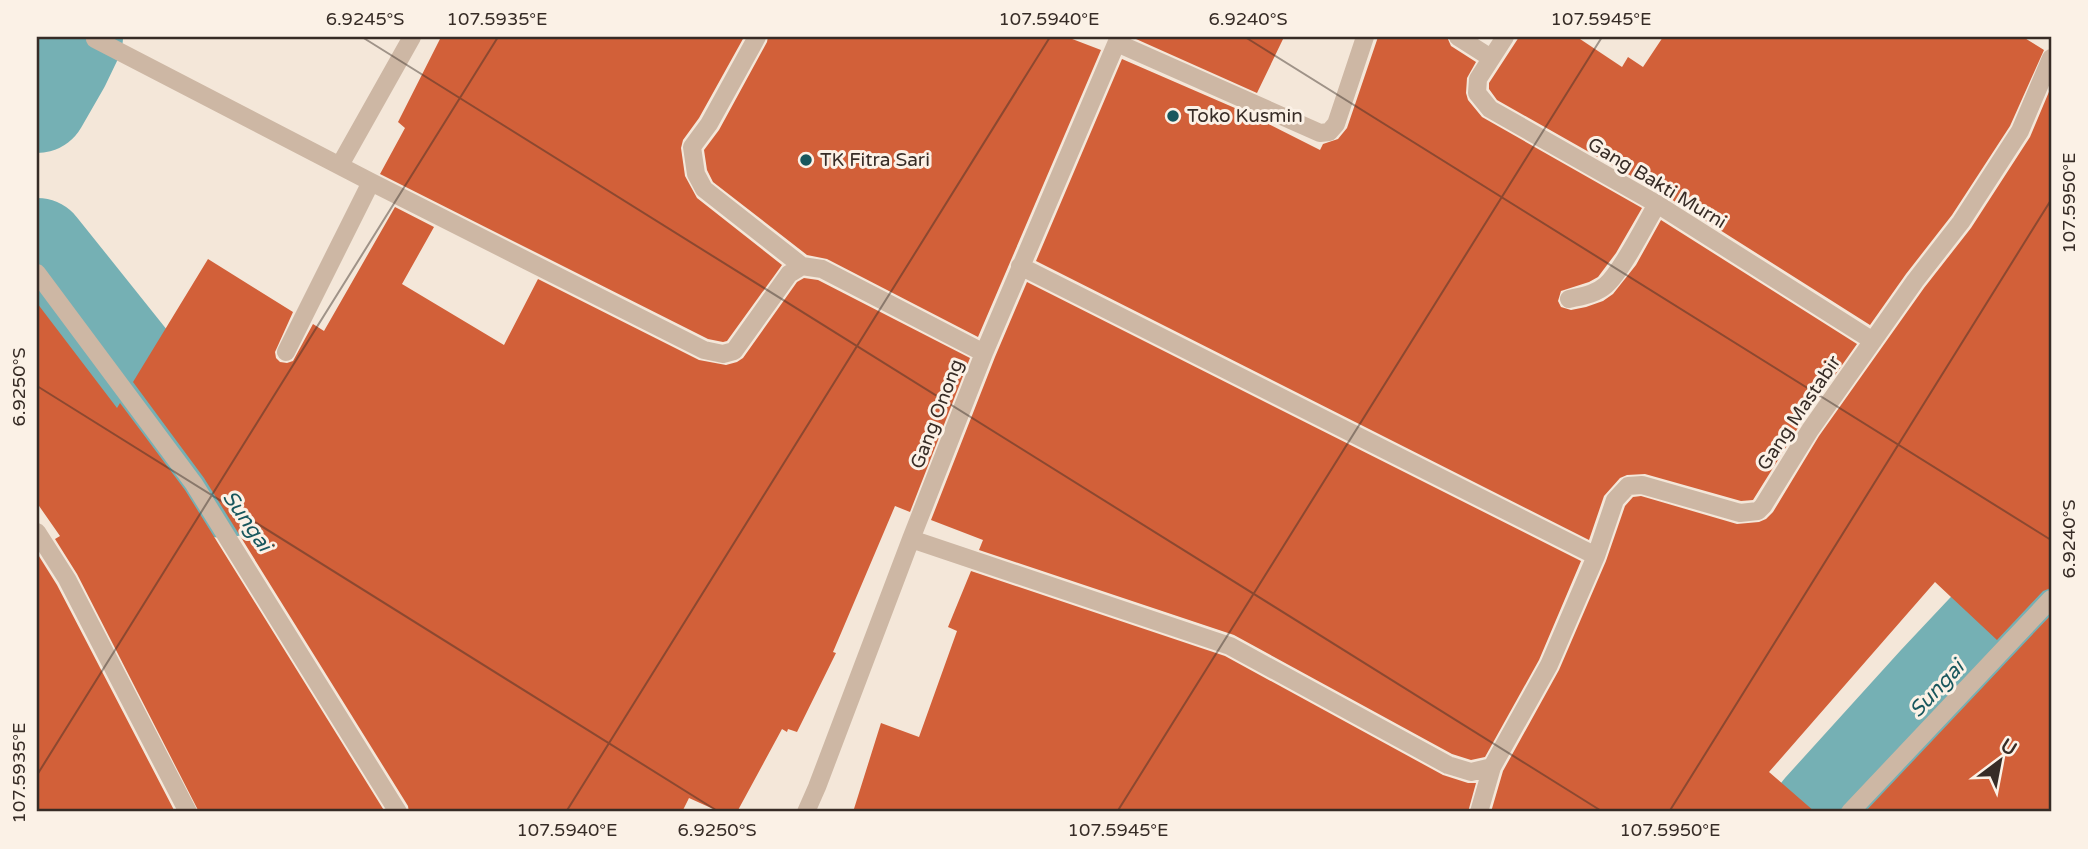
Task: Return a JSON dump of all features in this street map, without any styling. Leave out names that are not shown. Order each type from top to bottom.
[{"type":"street","points":[[340,164],[411,37]]},
{"type":"street","points":[[757,37],[709,124],[692,147],[696,174],[705,189],[802,265],[822,269],[984,353]]},
{"type":"street","points":[[1118,40],[1320,133],[1329,132],[1336,124],[1365,37]]},
{"type":"street","points":[[1458,37],[1492,58]]},
{"type":"street","name":"Gang Bakti Murni","points":[[1505,37],[1478,79],[1477,93],[1490,109],[1657,204],[1873,341]]},
{"type":"street","points":[[95,39],[704,350],[723,354],[734,351],[789,274],[802,265]]},
{"type":"street","name":"Gang Onong","points":[[806,812],[984,353],[1118,40]]},
{"type":"street","name":"Gang Mastabir","points":[[1479,812],[1492,767],[1549,665],[1596,556],[1615,499],[1628,486],[1642,485],[1740,513],[1758,511],[1810,430],[1914,281],[1961,222],[2012,142],[2037,94],[2051,58]]},
{"type":"street","points":[[286,352],[371,182]]},
{"type":"street","points":[[1569,299],[1607,285],[1657,204]]},
{"type":"street","points":[[1020,266],[1596,556]]},
{"type":"street","points":[[37,273],[194,484],[398,812]]},
{"type":"street","points":[[37,532],[67,579],[188,812]]},
{"type":"street","points":[[911,539],[1230,646],[1448,765],[1471,772],[1492,767]]},
{"type":"street","points":[[1850,812],[2051,599]]},
{"type":"building","points":[[441,37],[744,37],[699,118],[683,140],[681,148],[685,176],[697,198],[782,265],[727,341],[708,339],[380,174],[405,128],[398,122]]},
{"type":"building","points":[[768,37],[1067,37],[1101,50],[978,337],[827,259],[807,255],[713,182],[707,170],[704,150],[719,130]]},
{"type":"building","points":[[1284,37],[1257,93],[1136,39]]},
{"type":"building","points":[[1378,37],[1447,37],[1451,46],[1476,62],[1467,78],[1466,93],[1468,100],[1482,117],[1642,208],[1616,253],[1598,277],[1561,291],[1558,301],[1561,307],[1571,310],[1586,307],[1613,294],[1636,265],[1661,220],[1857,344],[1801,423],[1753,500],[1741,501],[1645,474],[1627,475],[1620,478],[1604,496],[1589,540],[1036,261],[1122,59],[1251,115],[1320,150],[1323,144],[1338,139],[1347,128]]},
{"type":"building","points":[[1519,37],[1577,37],[1622,67],[1628,57],[1643,67],[1663,37],[2023,37],[2044,50],[2010,126],[1952,215],[1870,325],[1663,194],[1497,100],[1489,89],[1489,83]]},
{"type":"building","points":[[2051,87],[2051,588],[2043,591],[1997,640],[1935,582],[1769,772],[1815,812],[1491,812],[1503,771],[1559,670],[1606,561],[1625,506],[1633,497],[1641,496],[1737,524],[1766,519],[1773,512],[1819,436],[1924,288],[1971,228],[2030,137]]},
{"type":"building","points":[[395,207],[434,227],[402,284],[504,345],[538,279],[699,360],[726,365],[743,358],[797,282],[804,278],[818,280],[970,358],[910,512],[895,506],[833,652],[836,653],[797,732],[782,729],[737,812],[720,812],[689,798],[682,812],[409,812],[408,806],[204,478],[133,382],[208,259],[293,312],[275,352],[280,362],[293,361],[313,324],[324,331]]},
{"type":"building","points":[[1027,282],[1581,561],[1539,660],[1485,757],[1471,760],[1452,754],[1234,635],[979,550],[983,540],[931,520]]},
{"type":"building","points":[[37,303],[117,408],[120,403],[185,490],[385,812],[199,812],[77,574],[55,539],[60,536],[37,503]]},
{"type":"building","points":[[37,553],[57,585],[175,812],[37,812]]},
{"type":"building","points":[[971,571],[1225,656],[1443,775],[1476,783],[1468,812],[853,812],[881,723],[919,737],[957,631],[948,627]]},
{"type":"building","points":[[2051,615],[2051,812],[1865,812]]},
{"type":"waterway","name":"Sungai","points":[[37,102],[72,37]]},
{"type":"waterway","name":"Sungai","points":[[37,249],[201,454],[224,487]]},
{"type":"waterway","name":"Sungai","points":[[1823,812],[2051,565]]},
{"type":"place","name":"Toko Kusmin","points":[[1173,116]]},
{"type":"place","name":"TK Fitra Sari","points":[[806,160]]}]
